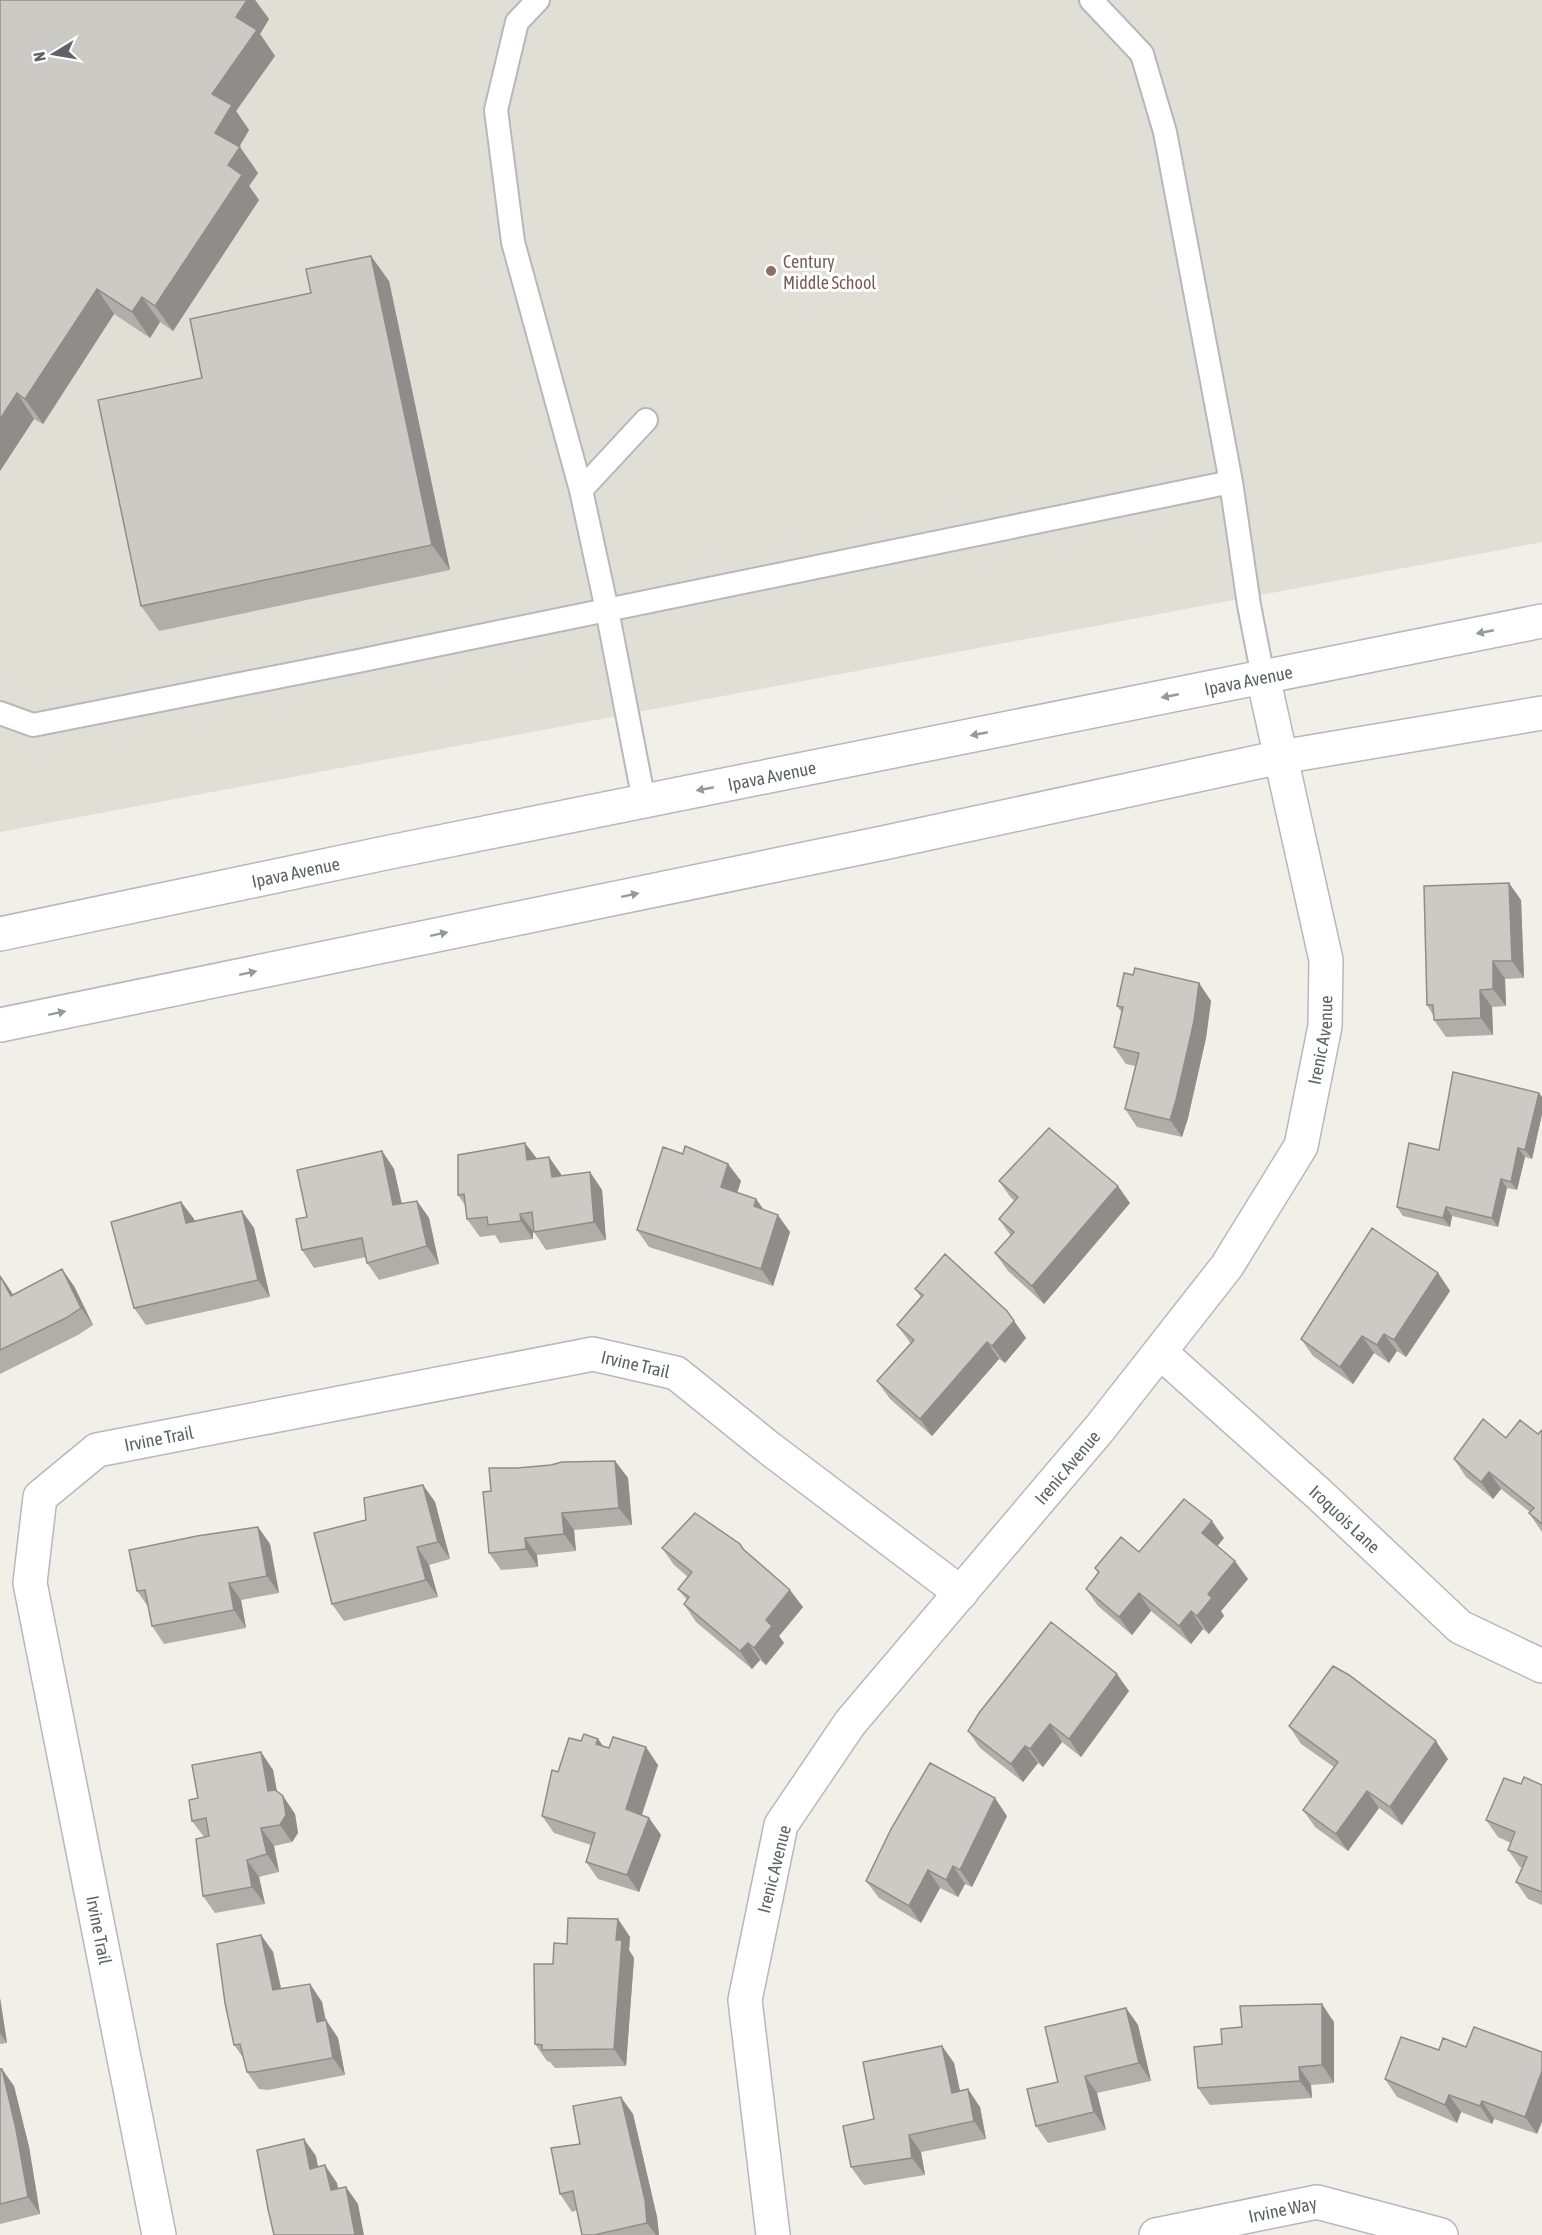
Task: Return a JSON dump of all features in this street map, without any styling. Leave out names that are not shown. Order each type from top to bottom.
[{"type":"street","name":"Ipava Avenue","points":[[0,934],[644,801],[1542,621]]},
{"type":"street","name":"Irenic Avenue","points":[[773,2235],[745,2000],[782,1825],[850,1723],[1100,1428],[1227,1266],[1300,1146],[1325,1026],[1326,960],[1263,677]]},
{"type":"street","points":[[0,1025],[883,843],[1281,757],[1542,713]]},
{"type":"street","name":"Iroquois Lane","points":[[1160,1352],[1320,1495],[1460,1627],[1542,1666]]},
{"type":"street","name":"Irvine Trail","points":[[159,2235],[30,1583],[40,1497],[97,1450],[593,1354],[676,1373],[769,1448],[960,1593]]},
{"type":"street","name":"Irvine Way","points":[[1156,2235],[1317,2202],[1442,2235]]},
{"type":"lane","points":[[538,0],[518,22],[496,110],[513,242],[581,490],[644,801]]},
{"type":"lane","points":[[1091,0],[1142,54],[1165,132],[1231,482],[1249,605],[1263,677]]},
{"type":"lane","points":[[581,490],[646,420]]},
{"type":"lane","points":[[0,713],[33,725],[1231,482]]},
{"type":"shaded area","name":"Century Middle School","points":[[0,0],[1542,0],[1542,542],[0,832]]},
{"type":"building","points":[[0,0],[247,0],[236,17],[257,30],[212,94],[232,105],[215,133],[240,147],[228,165],[242,175],[155,306],[142,297],[132,312],[97,289],[25,399],[17,393],[0,419]]},
{"type":"building","points":[[371,256],[432,545],[141,606],[98,400],[202,378],[190,319],[311,293],[306,269]]},
{"type":"building","points":[[1509,883],[1512,961],[1493,961],[1493,989],[1480,990],[1481,1018],[1434,1020],[1433,1005],[1427,1005],[1424,886]]},
{"type":"building","points":[[1135,968],[1199,983],[1194,1021],[1170,1120],[1125,1109],[1139,1053],[1114,1047],[1123,1007],[1117,1006],[1124,973],[1133,975]]},
{"type":"building","points":[[1453,1072],[1539,1093],[1525,1150],[1518,1148],[1511,1182],[1501,1179],[1492,1218],[1446,1207],[1443,1218],[1397,1207],[1409,1143],[1439,1150]]},
{"type":"building","points":[[1049,1128],[1118,1186],[1032,1286],[995,1253],[1014,1232],[999,1219],[1018,1197],[999,1181]]},
{"type":"building","points":[[525,1143],[527,1160],[549,1157],[552,1177],[590,1172],[594,1222],[534,1232],[532,1212],[520,1214],[521,1221],[488,1225],[487,1217],[467,1219],[464,1194],[458,1195],[458,1155]]},
{"type":"building","points":[[685,1146],[728,1164],[721,1187],[756,1199],[754,1206],[778,1215],[761,1269],[637,1230],[663,1147],[683,1154]]},
{"type":"building","points":[[382,1151],[393,1205],[417,1201],[427,1246],[367,1263],[362,1238],[302,1250],[296,1219],[307,1217],[297,1170]]},
{"type":"building","points":[[181,1202],[186,1223],[242,1211],[258,1280],[134,1308],[111,1222]]},
{"type":"building","points":[[1372,1228],[1438,1273],[1394,1340],[1384,1334],[1377,1345],[1362,1336],[1340,1367],[1301,1339]]},
{"type":"building","points":[[945,1254],[1007,1311],[1014,1321],[992,1346],[987,1342],[920,1419],[877,1381],[914,1340],[897,1325],[923,1295],[915,1289]]},
{"type":"building","points":[[62,1269],[81,1308],[66,1318],[0,1350],[0,1276],[11,1296]]},
{"type":"building","points":[[1483,1419],[1506,1438],[1520,1420],[1538,1434],[1542,1430],[1542,1524],[1529,1513],[1534,1508],[1489,1472],[1481,1482],[1454,1459]]},
{"type":"building","points":[[615,1461],[619,1508],[562,1513],[564,1534],[525,1538],[526,1549],[489,1553],[483,1492],[491,1491],[489,1468],[517,1468],[562,1462]]},
{"type":"building","points":[[423,1485],[438,1542],[417,1547],[426,1580],[332,1604],[314,1533],[366,1520],[364,1498]]},
{"type":"building","points":[[1184,1499],[1212,1521],[1202,1533],[1235,1561],[1208,1594],[1212,1598],[1197,1616],[1191,1611],[1179,1626],[1139,1593],[1119,1617],[1086,1589],[1099,1572],[1095,1568],[1121,1537],[1139,1552]]},
{"type":"building","points":[[695,1513],[740,1544],[790,1590],[766,1620],[772,1626],[754,1648],[748,1643],[740,1651],[684,1604],[689,1597],[678,1589],[692,1572],[662,1548]]},
{"type":"building","points":[[258,1527],[267,1576],[229,1583],[234,1610],[152,1626],[145,1590],[137,1591],[129,1550],[197,1536]]},
{"type":"building","points":[[1051,1622],[1117,1674],[1069,1739],[1050,1724],[1030,1749],[1025,1746],[1011,1764],[968,1731],[979,1713]]},
{"type":"building","points":[[1333,1666],[1349,1675],[1436,1741],[1390,1807],[1367,1791],[1336,1834],[1303,1810],[1338,1762],[1289,1726]]},
{"type":"building","points":[[584,1734],[598,1739],[596,1744],[609,1748],[613,1737],[646,1747],[626,1809],[649,1818],[627,1875],[586,1862],[595,1833],[542,1816],[552,1770],[558,1772],[569,1738],[581,1741]]},
{"type":"building","points":[[261,1752],[268,1791],[275,1790],[283,1796],[286,1815],[280,1825],[261,1828],[267,1854],[247,1860],[252,1887],[203,1896],[196,1839],[209,1836],[206,1818],[192,1821],[189,1800],[198,1798],[192,1765]]},
{"type":"building","points":[[930,1763],[995,1798],[960,1870],[953,1866],[946,1880],[928,1870],[909,1906],[866,1881],[891,1829]]},
{"type":"building","points":[[1524,1777],[1542,1785],[1542,1892],[1516,1882],[1527,1857],[1508,1850],[1515,1832],[1486,1820],[1504,1778],[1521,1784]]},
{"type":"building","points":[[568,1918],[618,1919],[616,1940],[622,1940],[614,2049],[542,2050],[542,2045],[535,2044],[534,1964],[553,1964],[554,1943],[567,1944]]},
{"type":"building","points":[[261,1935],[273,1990],[310,1984],[317,2022],[326,2020],[333,2058],[247,2072],[240,2044],[234,2045],[225,2003],[217,1944]]},
{"type":"building","points":[[1322,2004],[1322,2065],[1299,2067],[1300,2081],[1198,2088],[1194,2047],[1222,2044],[1221,2029],[1242,2027],[1240,2006]]},
{"type":"building","points":[[1126,2008],[1139,2063],[1085,2076],[1094,2112],[1036,2126],[1027,2089],[1058,2082],[1045,2027]]},
{"type":"building","points":[[1474,2027],[1542,2052],[1542,2071],[1525,2117],[1482,2101],[1480,2106],[1449,2095],[1445,2105],[1385,2079],[1401,2037],[1439,2050],[1443,2038],[1466,2047]]},
{"type":"building","points":[[942,2046],[952,2093],[968,2089],[974,2121],[909,2135],[912,2158],[851,2167],[843,2126],[874,2119],[863,2062]]},
{"type":"building","points":[[0,2069],[2,2069],[16,2129],[28,2197],[0,2204]]},
{"type":"building","points":[[621,2097],[645,2200],[647,2223],[594,2235],[582,2235],[573,2191],[560,2194],[551,2148],[580,2144],[573,2106]]},
{"type":"building","points":[[304,2139],[310,2169],[325,2165],[331,2190],[346,2187],[355,2235],[274,2235],[257,2150]]},
{"type":"place","name":"Century Middle School","points":[[771,271]]}]
